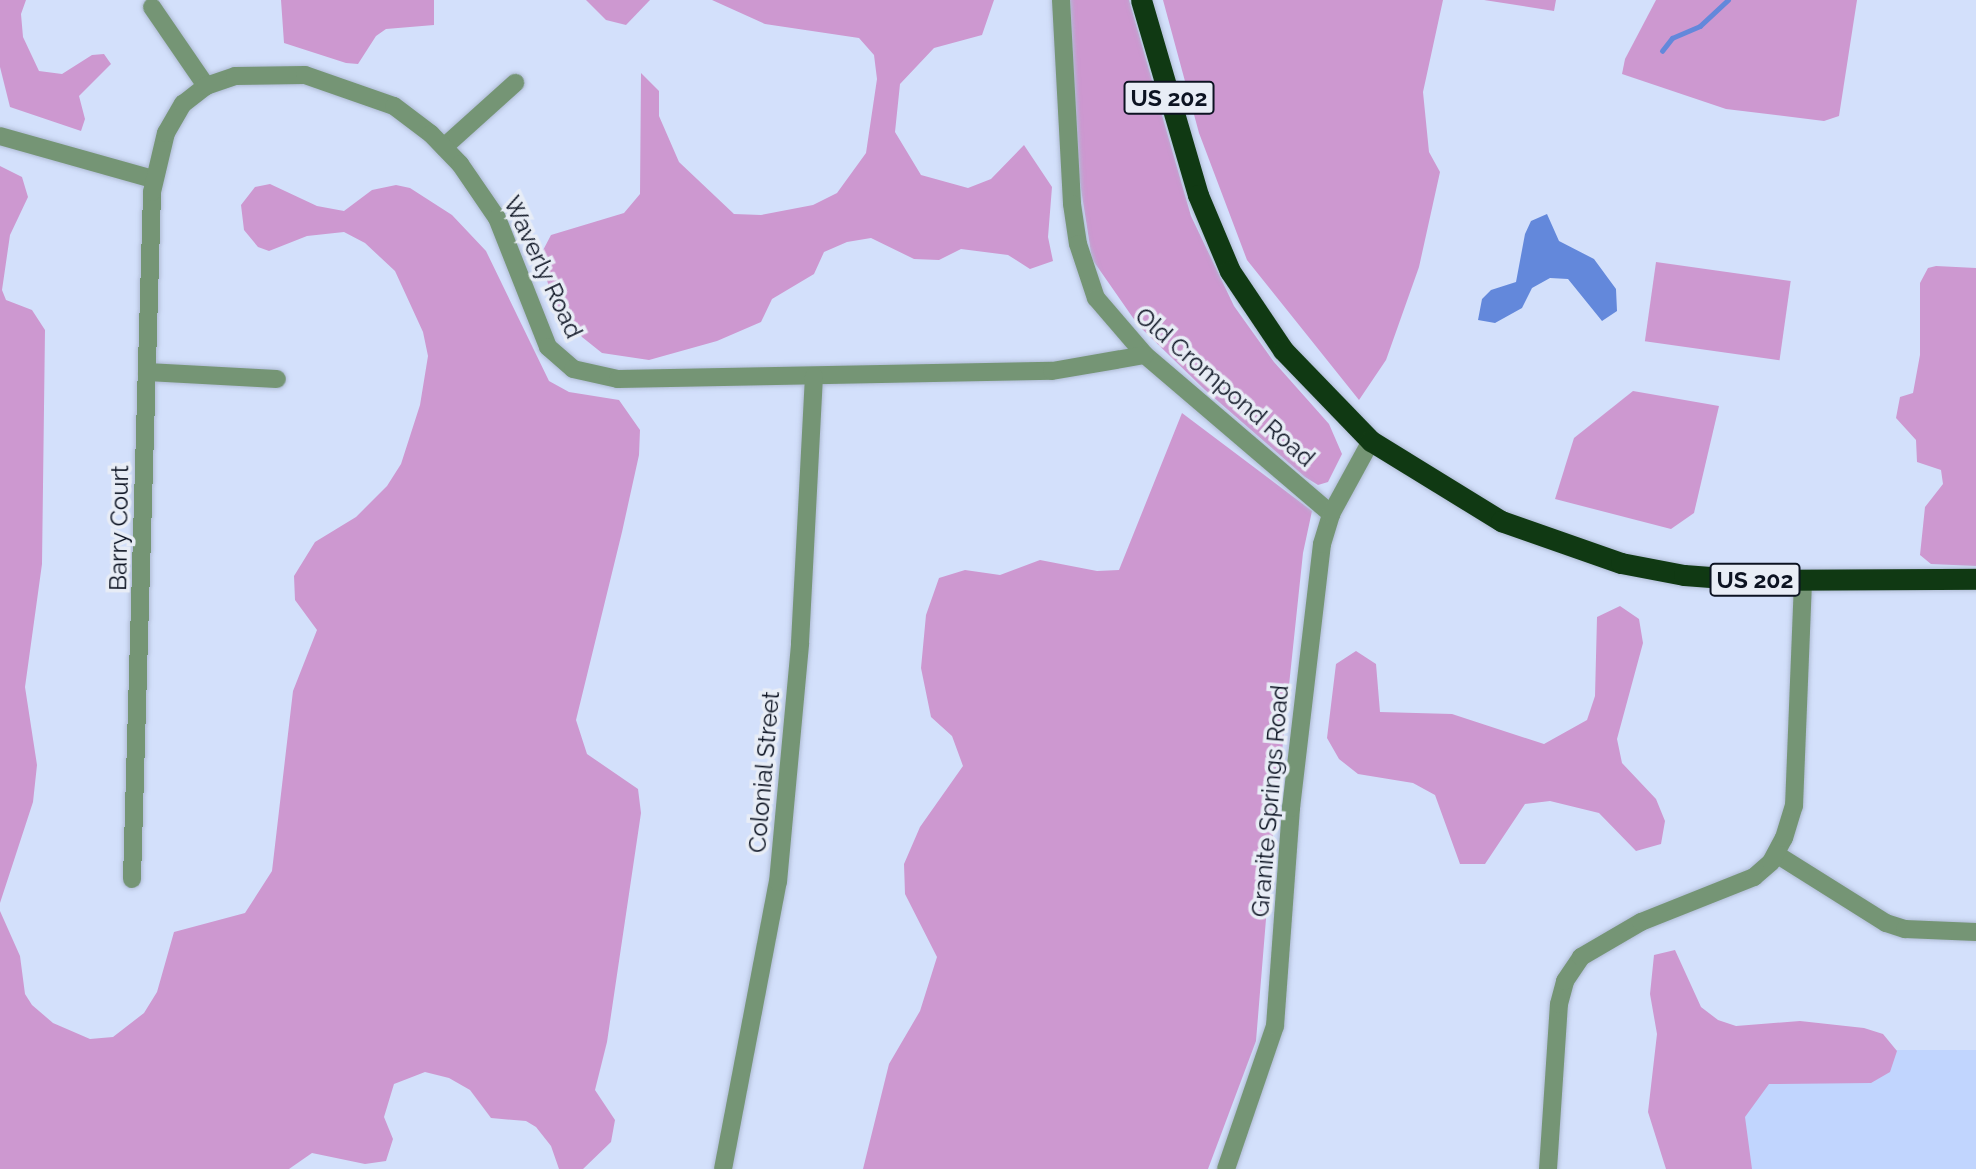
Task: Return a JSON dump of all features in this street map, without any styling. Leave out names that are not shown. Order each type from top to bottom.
[{"type":"highway","name":"US 202","points":[[1141,0],[1198,195],[1230,271],[1283,350],[1371,441],[1462,501],[1584,553],[1684,575],[1803,580],[1976,579]]},
{"type":"street","name":"Old Crompond Road","points":[[1061,0],[1067,141],[1078,244],[1096,298],[1145,355],[1331,514]]},
{"type":"street","points":[[152,7],[206,86]]},
{"type":"street","name":"Waverly Road","points":[[153,179],[166,133],[183,104],[206,86],[235,76],[305,75],[394,106],[444,147],[497,218],[548,347],[573,369],[618,379],[1052,371],[1145,355]]},
{"type":"street","points":[[444,147],[515,83]]},
{"type":"street","points":[[0,136],[153,179]]},
{"type":"street","name":"Barry Court","points":[[132,879],[153,179]]},
{"type":"street","points":[[147,372],[277,379]]},
{"type":"street","name":"Colonial Street","points":[[723,1169],[779,868],[800,643],[814,376]]},
{"type":"street","name":"Granite Springs Road","points":[[1226,1169],[1275,1026],[1314,582],[1331,514],[1371,441]]},
{"type":"street","points":[[1549,1169],[1559,1004],[1564,981],[1581,957],[1641,922],[1754,877],[1776,854],[1794,806],[1803,580]]},
{"type":"street","points":[[1776,854],[1886,923],[1905,929],[1976,932]]},
{"type":"shaded area","points":[[0,0],[26,0],[21,14],[23,37],[39,71],[62,74],[92,55],[104,54],[111,64],[79,96],[85,119],[81,131],[10,107],[0,67]]},
{"type":"shaded area","points":[[281,0],[434,0],[434,25],[386,29],[376,36],[358,64],[346,63],[284,43]]},
{"type":"shaded area","points":[[586,0],[650,0],[626,25],[606,20]]},
{"type":"shaded area","points":[[712,0],[994,0],[982,35],[934,48],[900,84],[895,132],[921,175],[968,188],[991,179],[1024,145],[1052,187],[1048,237],[1053,261],[1030,269],[1008,255],[961,249],[939,260],[914,259],[871,238],[847,242],[824,252],[814,274],[772,299],[761,322],[717,341],[649,360],[602,353],[582,337],[553,301],[540,256],[551,235],[624,213],[640,194],[641,73],[659,91],[659,116],[679,162],[734,214],[761,215],[813,205],[837,193],[866,153],[877,79],[874,55],[859,38],[765,24]]},
{"type":"shaded area","points":[[1070,0],[1129,0],[1191,216],[1234,306],[1274,362],[1329,424],[1342,454],[1328,482],[1318,485],[1305,477],[1204,389],[1138,325],[1092,259],[1079,176]]},
{"type":"shaded area","points":[[1163,0],[1443,0],[1423,92],[1429,152],[1440,172],[1419,267],[1386,360],[1359,400],[1247,260],[1199,133]]},
{"type":"shaded area","points":[[1484,0],[1556,0],[1554,11]]},
{"type":"shaded area","points":[[1656,0],[1857,0],[1839,116],[1824,121],[1726,109],[1622,74],[1625,59]]},
{"type":"shaded area","points":[[0,166],[22,177],[28,197],[10,235],[2,290],[6,300],[32,310],[45,330],[42,564],[25,687],[37,765],[33,802],[0,903]]},
{"type":"shaded area","points":[[270,184],[317,206],[344,211],[372,190],[396,185],[410,188],[452,215],[486,251],[549,381],[569,392],[619,400],[640,430],[639,455],[576,720],[587,754],[638,789],[641,813],[607,1042],[595,1090],[615,1120],[611,1142],[583,1169],[559,1169],[551,1146],[536,1127],[526,1121],[491,1118],[470,1090],[449,1078],[425,1072],[394,1084],[384,1117],[393,1139],[386,1161],[365,1164],[312,1153],[289,1169],[0,1169],[0,911],[20,956],[25,994],[32,1005],[53,1023],[90,1039],[113,1037],[144,1013],[157,992],[174,932],[245,913],[272,871],[293,691],[317,630],[295,600],[294,576],[315,542],[356,517],[387,486],[401,464],[420,405],[428,356],[423,332],[395,271],[365,243],[344,232],[307,236],[269,251],[258,247],[244,230],[241,205],[255,187]]},
{"type":"shaded area","points":[[1656,262],[1791,281],[1780,360],[1645,341]]},
{"type":"shaded area","points":[[1928,268],[1976,268],[1976,566],[1931,564],[1920,555],[1925,507],[1943,484],[1941,470],[1917,462],[1916,440],[1896,418],[1900,397],[1913,393],[1920,355],[1920,283]]},
{"type":"shaded area","points":[[1633,391],[1719,406],[1694,513],[1671,529],[1555,499],[1574,438]]},
{"type":"shaded area","points":[[1182,413],[1312,511],[1303,553],[1272,846],[1256,1041],[1208,1169],[863,1169],[889,1064],[920,1011],[937,957],[905,894],[904,864],[920,827],[963,766],[952,736],[931,717],[921,668],[926,615],[939,578],[965,570],[1000,575],[1040,560],[1097,571],[1119,570]]},
{"type":"shaded area","points":[[1620,606],[1639,619],[1643,643],[1617,739],[1622,763],[1656,799],[1665,821],[1661,844],[1636,851],[1599,813],[1550,801],[1525,804],[1485,864],[1460,864],[1435,795],[1413,783],[1358,774],[1339,759],[1327,738],[1336,664],[1356,651],[1376,664],[1380,712],[1452,714],[1544,744],[1587,720],[1595,696],[1597,617]]},
{"type":"shaded area","points":[[1675,950],[1701,1007],[1718,1020],[1736,1026],[1800,1021],[1864,1028],[1883,1034],[1897,1051],[1890,1072],[1871,1083],[1769,1084],[1745,1117],[1752,1169],[1666,1169],[1648,1112],[1657,1034],[1650,994],[1654,955]]},
{"type":"shaded area","points":[[1699,1050],[1976,1050],[1976,1169],[1699,1169]]},
{"type":"water","points":[[1547,214],[1559,241],[1594,259],[1616,289],[1617,311],[1602,321],[1568,279],[1550,278],[1532,288],[1522,308],[1495,323],[1478,320],[1482,299],[1491,290],[1516,282],[1525,234],[1531,221]]},
{"type":"waterway","points":[[1662,51],[1672,38],[1700,26],[1728,0]]}]
